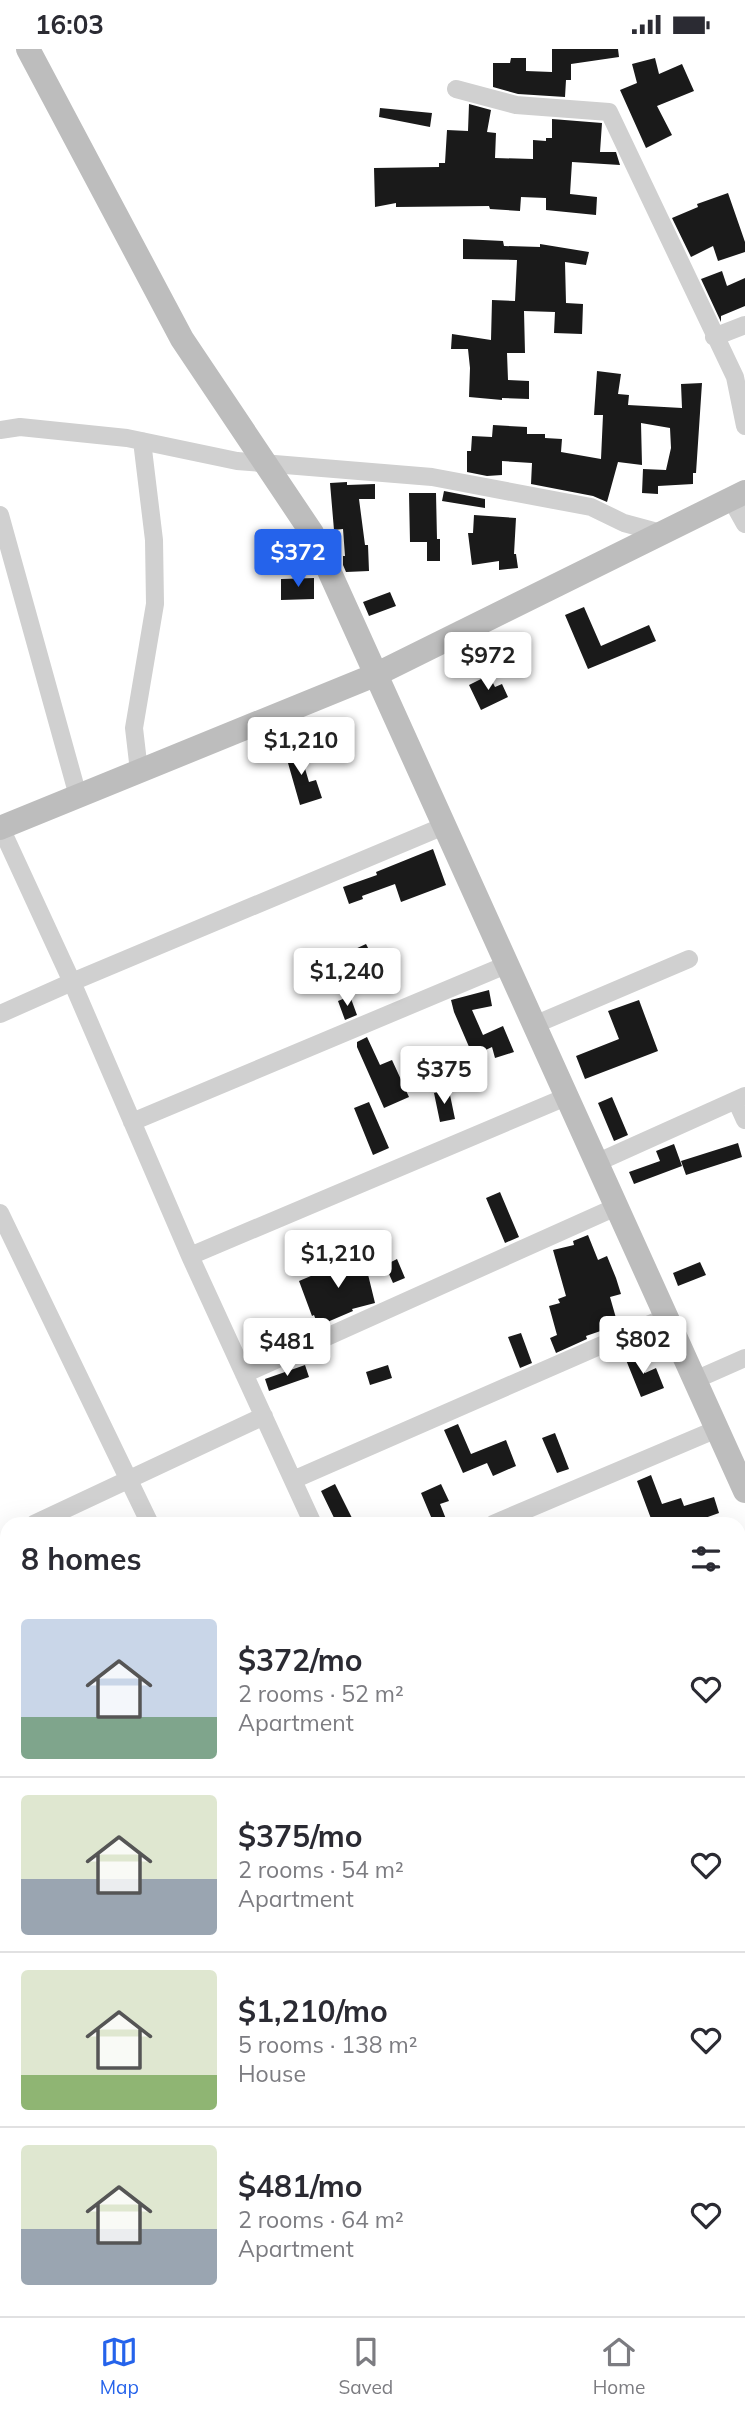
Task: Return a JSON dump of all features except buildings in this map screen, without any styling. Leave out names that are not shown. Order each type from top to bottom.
[{"type":"street","points":[[28,49],[182,339],[312,533],[745,1491]]},
{"type":"street","points":[[456,89],[516,105],[609,112],[735,377],[745,426]]},
{"type":"street","points":[[714,337],[745,324]]},
{"type":"street","points":[[0,430],[20,427],[142,441],[264,464],[432,477],[591,507],[624,523],[661,533]]},
{"type":"street","points":[[139,771],[134,729],[155,604],[154,540],[142,441]]},
{"type":"street","points":[[310,1517],[190,1256],[72,982],[0,828],[375,675],[738,496],[745,524]]},
{"type":"street","points":[[0,515],[78,796]]},
{"type":"street","points":[[0,1014],[444,826]]},
{"type":"street","points":[[534,1025],[689,959]]},
{"type":"street","points":[[132,1122],[506,965]]},
{"type":"street","points":[[190,1256],[566,1097]]},
{"type":"street","points":[[596,1163],[741,1098],[745,1120]]},
{"type":"street","points":[[244,1374],[616,1207]]},
{"type":"street","points":[[0,1213],[146,1517]]},
{"type":"street","points":[[293,1480],[666,1317]]},
{"type":"street","points":[[695,1380],[745,1358]]},
{"type":"street","points":[[49,1517],[264,1416]]},
{"type":"street","points":[[510,1517],[717,1429]]}]
